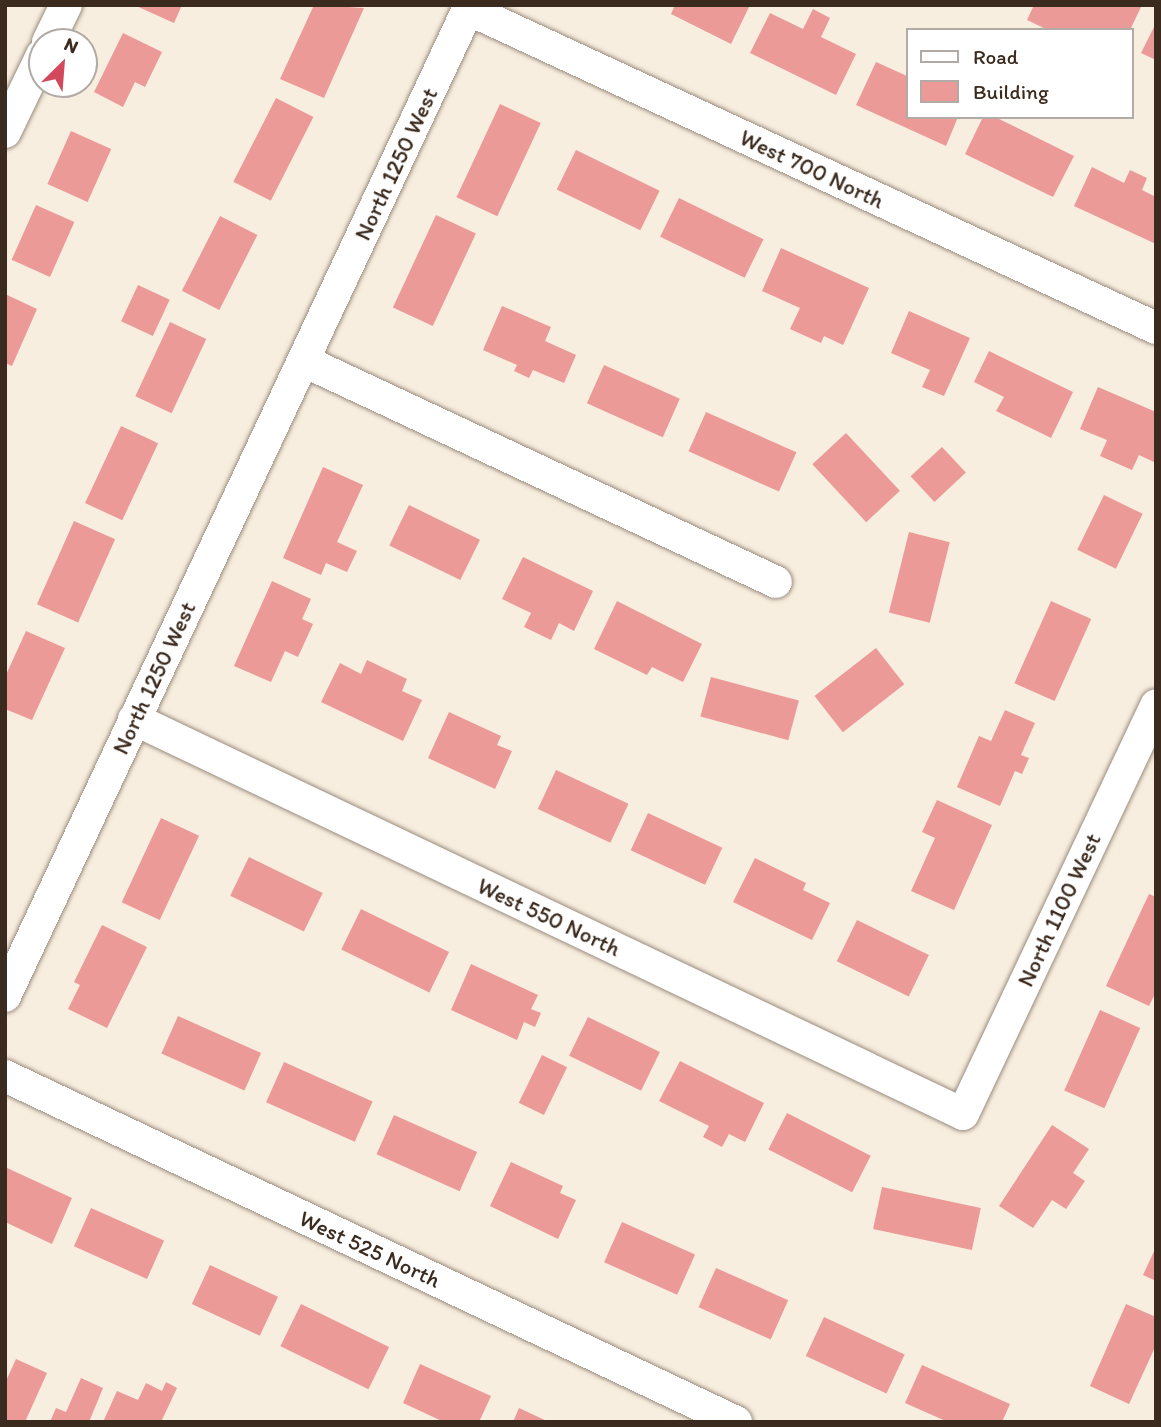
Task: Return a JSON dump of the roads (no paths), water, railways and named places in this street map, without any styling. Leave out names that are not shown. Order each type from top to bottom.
[{"type":"street","points":[[55,28],[66,5]]},
{"type":"street","name":"West 700 North","points":[[469,7],[1156,328]]},
{"type":"street","name":"North 1250 West","points":[[5,996],[469,7]]},
{"type":"street","points":[[5,132],[28,84]]},
{"type":"street","points":[[304,361],[776,582]]},
{"type":"street","name":"North 1100 West","points":[[963,1115],[1156,705]]},
{"type":"street","name":"West 550 North","points":[[134,719],[963,1115]]},
{"type":"street","name":"West 525 North","points":[[5,1076],[736,1422]]}]
